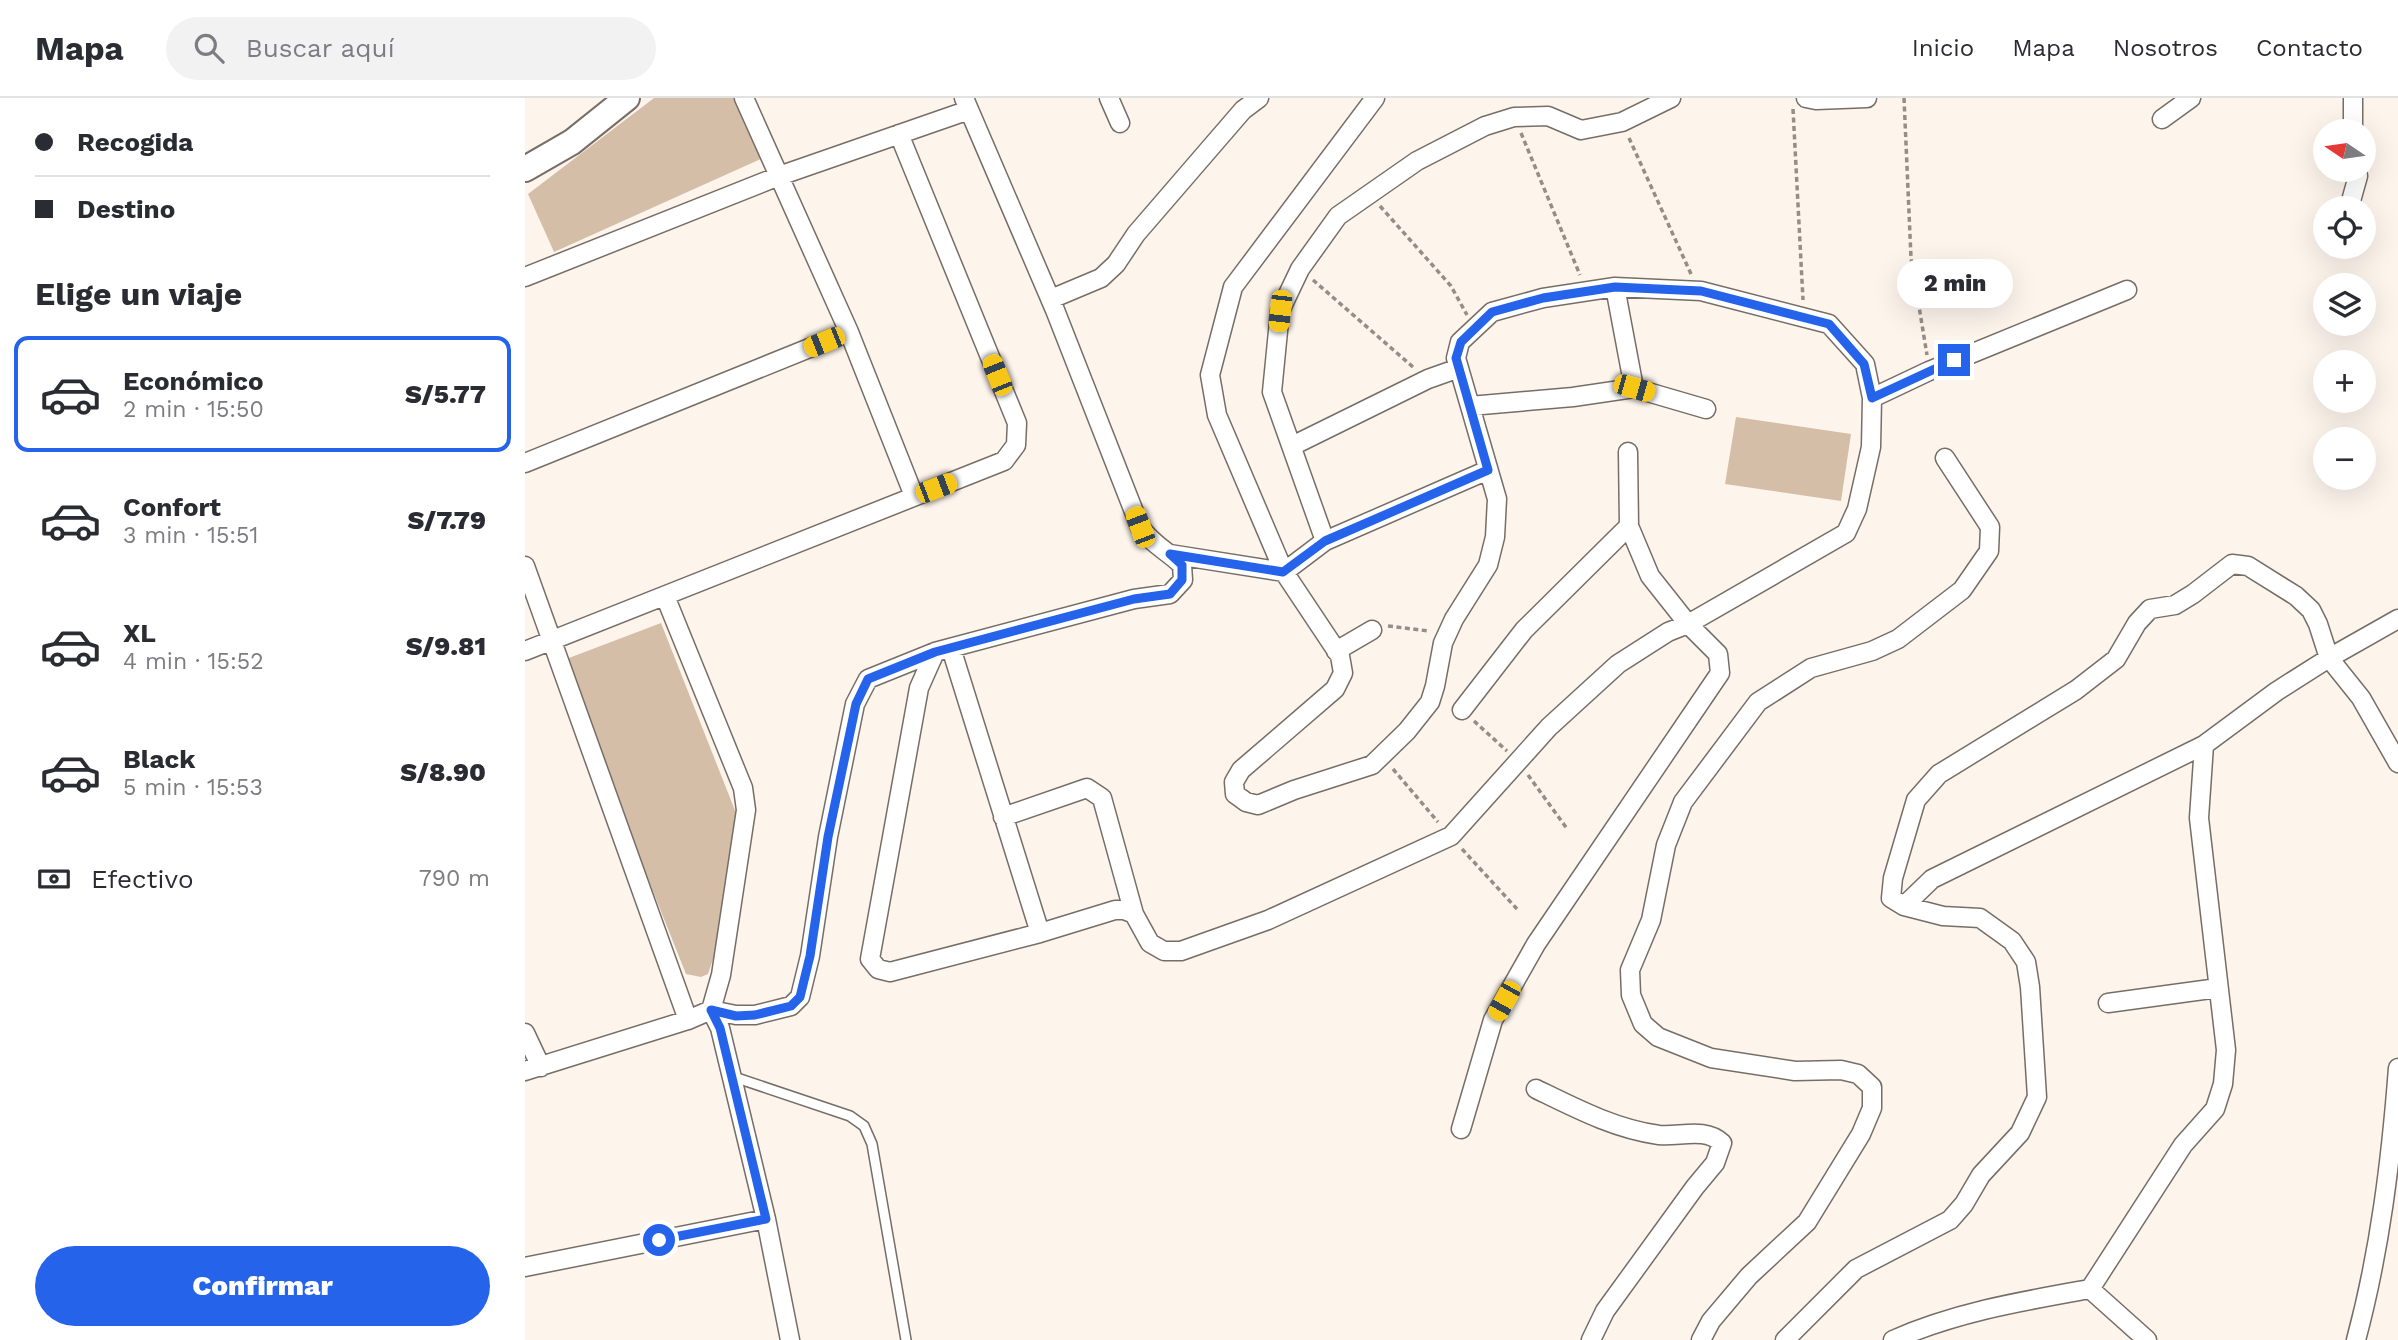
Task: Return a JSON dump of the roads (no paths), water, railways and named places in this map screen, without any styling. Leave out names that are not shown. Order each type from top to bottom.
[{"type":"street","points":[[525,169],[572,142],[627,98]]},
{"type":"street","points":[[744,98],[849,332],[914,496]]},
{"type":"street","points":[[1051,299],[1101,278],[1116,264],[1136,234],[1243,110],[1259,98]]},
{"type":"street","points":[[1003,817],[1087,788],[1096,792],[1102,798],[1134,914],[1150,943],[1164,951],[1181,951],[1268,920],[1451,836],[1549,727],[1618,664],[1668,632],[1688,624],[1846,533],[1857,509],[1871,447],[1872,398],[1864,364],[1829,324],[1701,291],[1615,287],[1543,298],[1492,312],[1461,342],[1456,358],[1497,499],[1495,537],[1488,565],[1443,643],[1436,686],[1430,702],[1407,731],[1372,765],[1294,790],[1258,805],[1246,802],[1235,794],[1234,782],[1241,769],[1335,689],[1343,673],[1340,656],[1283,572],[1216,415],[1210,375],[1233,287],[1375,98]]},
{"type":"street","points":[[1325,541],[1272,392],[1280,311],[1300,269],[1338,216],[1417,161],[1485,126],[1514,117],[1548,116],[1581,130],[1622,122],[1671,98]]},
{"type":"street","points":[[1806,98],[1867,98]]},
{"type":"street","points":[[2162,119],[2191,98]]},
{"type":"street","points":[[2353,98],[2353,119]]},
{"type":"street","points":[[525,276],[779,176],[899,134],[967,104],[1051,299],[1140,527],[1150,541],[1182,565],[1182,580],[1170,594],[1134,599],[943,650],[868,679],[856,704],[828,837],[810,956],[800,997],[791,1006],[755,1015],[736,1016],[711,1010],[688,1020],[533,1069],[525,1033]]},
{"type":"street","points":[[525,651],[1004,461],[1016,445],[1017,424],[899,134]]},
{"type":"street","points":[[1615,287],[1634,388]]},
{"type":"street","points":[[1872,398],[1929,371],[2127,290]]},
{"type":"street","points":[[525,463],[849,332]]},
{"type":"street","points":[[1292,446],[1428,379],[1459,368]]},
{"type":"street","points":[[1470,406],[1573,397],[1634,388],[1706,409]]},
{"type":"street","points":[[1461,1129],[1493,1020],[1535,944],[1720,673],[1718,654],[1688,624],[1650,576],[1629,526],[1628,452]]},
{"type":"street","points":[[1700,1340],[1711,1321],[1749,1276],[1807,1222],[1861,1134],[1872,1108],[1872,1087],[1858,1074],[1841,1070],[1795,1071],[1711,1058],[1658,1037],[1643,1024],[1631,995],[1630,970],[1651,920],[1666,845],[1683,802],[1758,702],[1811,668],[1872,651],[1898,639],[1962,590],[1989,551],[1990,527],[1945,458]]},
{"type":"street","points":[[1170,554],[1283,572],[1325,541],[1488,470]]},
{"type":"street","points":[[1462,710],[1524,630],[1629,526]]},
{"type":"street","points":[[1785,1340],[1856,1269],[1949,1220],[1964,1204],[1980,1175],[2020,1133],[2037,1097],[2026,962],[2012,941],[1980,918],[1943,916],[1903,906],[1891,898],[1893,878],[1916,800],[1939,774],[2076,690],[2116,659],[2137,622],[2150,609],[2175,604],[2193,594],[2232,564],[2248,566],[2296,596],[2311,610],[2329,658],[2361,698],[2398,763]]},
{"type":"street","points":[[525,566],[688,1020]]},
{"type":"street","points":[[664,596],[743,788],[746,810],[721,975],[711,1010],[720,1028],[766,1219],[790,1340]]},
{"type":"street","points":[[1903,906],[1932,879],[2203,745],[2277,691],[2398,619]]},
{"type":"street","points":[[1336,651],[1372,630]]},
{"type":"street","points":[[943,650],[1003,817],[1040,933]]},
{"type":"street","points":[[943,650],[919,688],[870,959],[878,969],[890,972],[1040,933],[1115,910],[1124,909],[1134,914]]},
{"type":"street","points":[[1893,1340],[1988,1307],[2090,1289],[2183,1145],[2215,1109],[2223,1084],[2226,1050],[2199,818],[2203,745]]},
{"type":"street","points":[[2108,1003],[2218,988]]},
{"type":"street","points":[[2356,1340],[2369,1292],[2383,1217],[2398,1068]]},
{"type":"street","points":[[1536,1089],[1584,1112],[1634,1131],[1662,1135],[1708,1134],[1722,1143],[1715,1163],[1605,1311],[1591,1340]]},
{"type":"street","points":[[525,1267],[766,1219]]},
{"type":"street","points":[[2090,1289],[2147,1340]]},
{"type":"lane","points":[[731,1076],[851,1116],[864,1126],[872,1144],[906,1340]]}]
